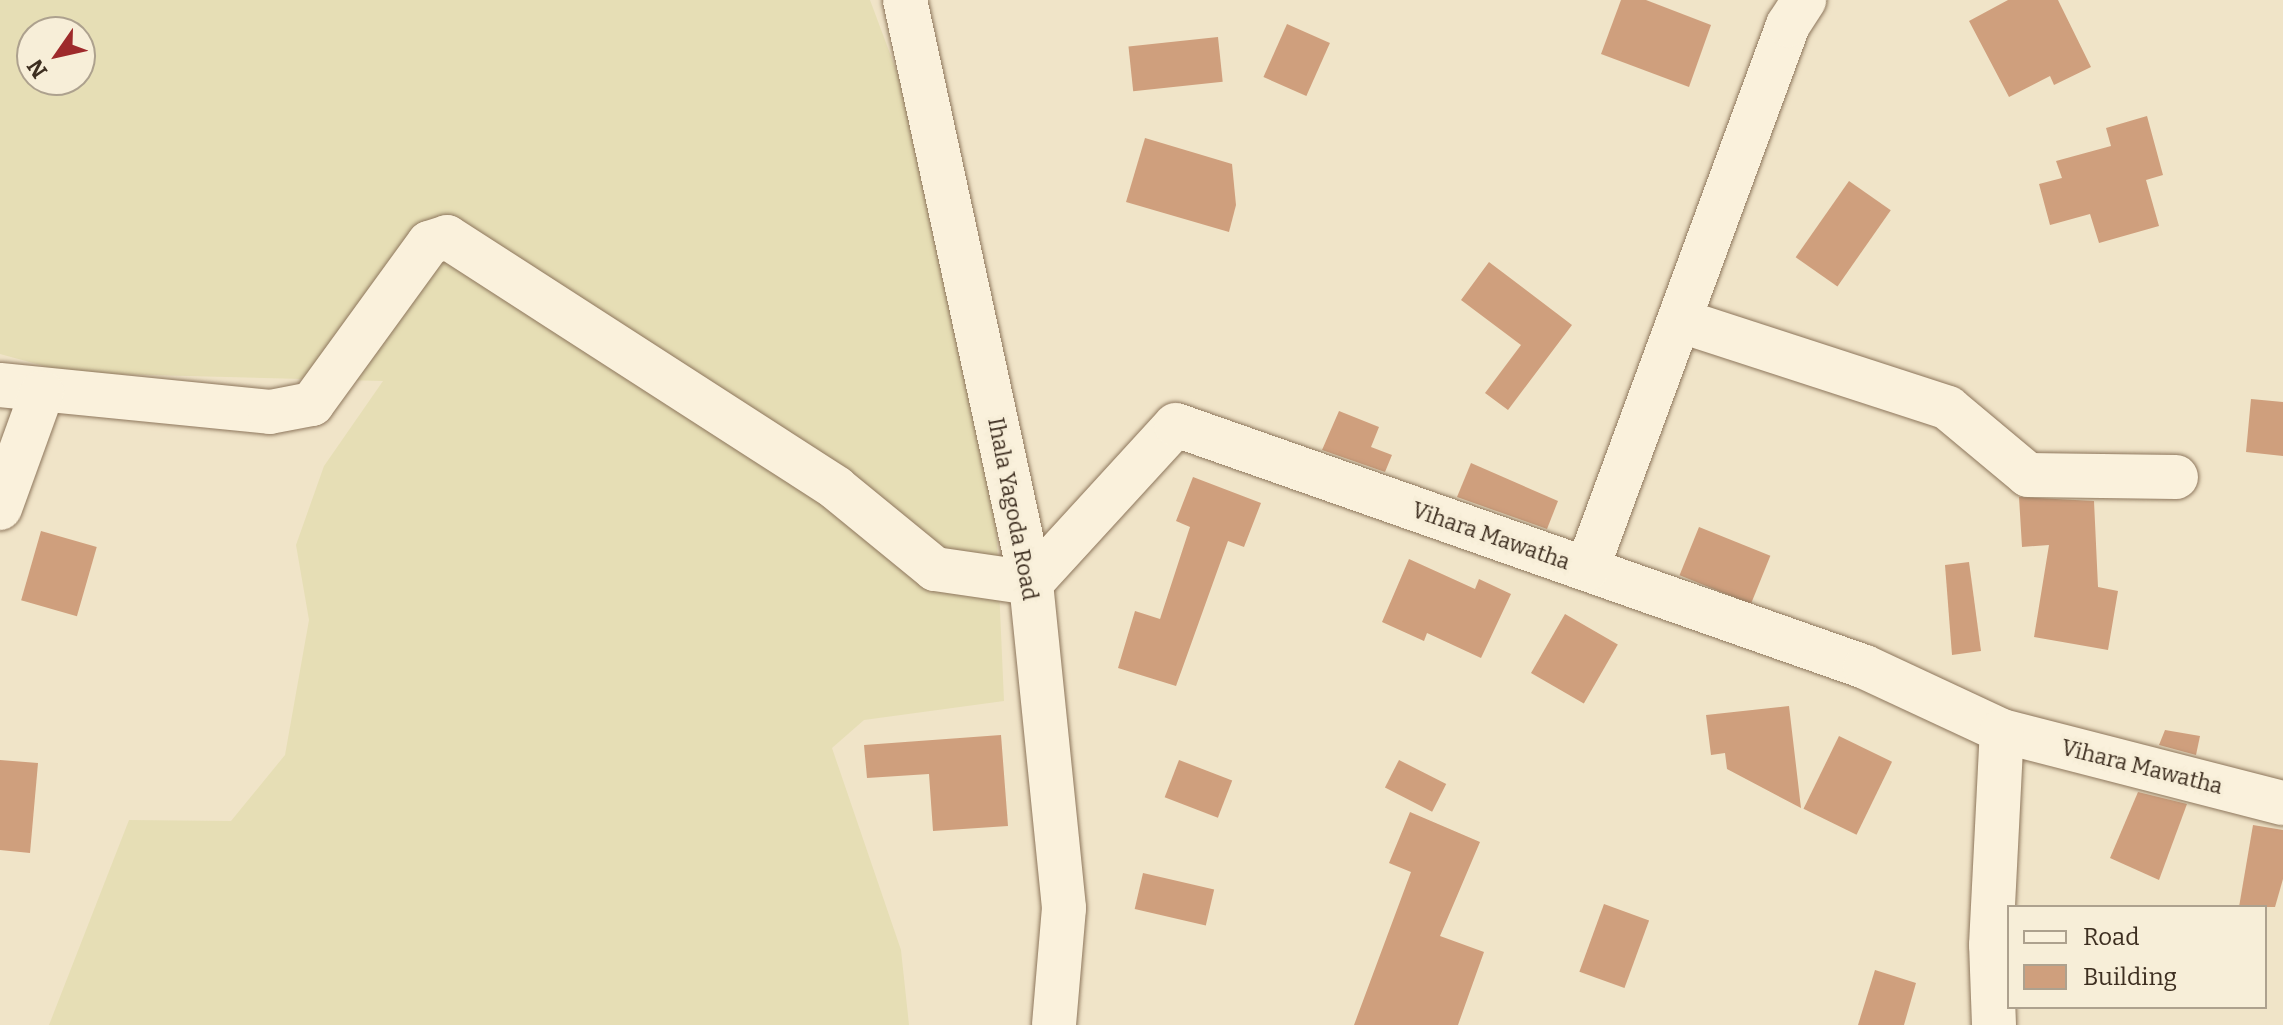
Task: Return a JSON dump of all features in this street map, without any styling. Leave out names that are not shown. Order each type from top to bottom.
[{"type":"street","name":"Ihala Yagoda Road","points":[[905,0],[1031,583],[1064,908],[1054,1025]]},
{"type":"street","points":[[1587,569],[1788,25],[1804,0]]},
{"type":"street","points":[[0,508],[21,389],[270,412],[312,404],[429,243],[447,237],[836,488],[935,569],[1031,583]]},
{"type":"street","points":[[1681,321],[1948,408],[2028,475],[2176,477]]},
{"type":"street","name":"Vihara Mawatha","points":[[1031,583],[1176,425],[1865,667],[2002,731],[2283,803]]},
{"type":"street","points":[[1994,1025],[1991,945],[2002,731]]},
{"type":"shaded area","points":[[0,0],[870,0],[923,142],[991,404],[1004,701],[864,720],[832,748],[901,950],[909,1025],[49,1025],[129,820],[231,821],[285,755],[309,620],[296,545],[324,466],[383,381],[70,373],[0,354]]},
{"type":"building","points":[[1621,0],[1646,0],[1711,25],[1689,87],[1601,54]]},
{"type":"building","points":[[2008,0],[2058,0],[2091,67],[2054,85],[2050,76],[2009,97],[1969,21]]},
{"type":"building","points":[[1287,24],[1330,43],[1306,96],[1263,77]]},
{"type":"building","points":[[1218,37],[1223,82],[1133,91],[1128,46]]},
{"type":"building","points":[[2147,116],[2163,175],[2146,180],[2159,226],[2099,243],[2090,214],[2050,225],[2039,184],[2062,178],[2056,161],[2111,146],[2106,128]]},
{"type":"building","points":[[1145,138],[1232,164],[1236,205],[1229,232],[1126,202]]},
{"type":"building","points":[[1849,181],[1891,210],[1837,286],[1796,257]]},
{"type":"building","points":[[1489,262],[1572,325],[1508,410],[1485,393],[1521,345],[1461,300]]},
{"type":"building","points":[[2251,399],[2283,402],[2283,456],[2246,452]]},
{"type":"building","points":[[1339,411],[1379,427],[1371,447],[1392,455],[1385,472],[1322,450]]},
{"type":"building","points":[[1471,463],[1558,501],[1547,529],[1457,497]]},
{"type":"building","points":[[1193,477],[1261,503],[1244,547],[1228,541],[1176,686],[1118,668],[1135,611],[1160,619],[1190,527],[1176,521]]},
{"type":"building","points":[[2019,497],[2094,501],[2098,587],[2118,591],[2108,650],[2034,637],[2049,545],[2022,547]]},
{"type":"building","points":[[1699,527],[1770,556],[1751,604],[1680,575]]},
{"type":"building","points":[[41,531],[97,547],[77,616],[21,600]]},
{"type":"building","points":[[1409,559],[1475,589],[1479,579],[1511,594],[1481,658],[1427,633],[1424,641],[1382,622]]},
{"type":"building","points":[[1969,562],[1981,651],[1952,655],[1945,565]]},
{"type":"building","points":[[1565,614],[1618,644],[1584,703],[1531,673]]},
{"type":"building","points":[[1789,706],[1801,808],[1727,769],[1725,753],[1711,755],[1706,715]]},
{"type":"building","points":[[2165,730],[2200,736],[2196,755],[2159,745]]},
{"type":"building","points":[[1001,735],[1008,826],[933,831],[929,774],[867,778],[864,745]]},
{"type":"building","points":[[1839,736],[1892,762],[1857,835],[1803,809]]},
{"type":"building","points":[[0,760],[38,763],[30,853],[0,850]]},
{"type":"building","points":[[1179,760],[1232,780],[1218,818],[1165,797]]},
{"type":"building","points":[[1399,760],[1446,784],[1432,812],[1385,788]]},
{"type":"building","points":[[2138,792],[2187,804],[2159,880],[2110,858]]},
{"type":"building","points":[[1410,812],[1480,842],[1440,936],[1484,952],[1458,1025],[1354,1025],[1411,872],[1389,863]]},
{"type":"building","points":[[2253,825],[2283,830],[2283,879],[2275,907],[2239,905]]},
{"type":"building","points":[[1143,873],[1214,889],[1206,925],[1135,909]]},
{"type":"building","points":[[1604,904],[1649,920],[1624,988],[1579,972]]},
{"type":"building","points":[[1875,970],[1916,983],[1904,1025],[1858,1025]]}]
